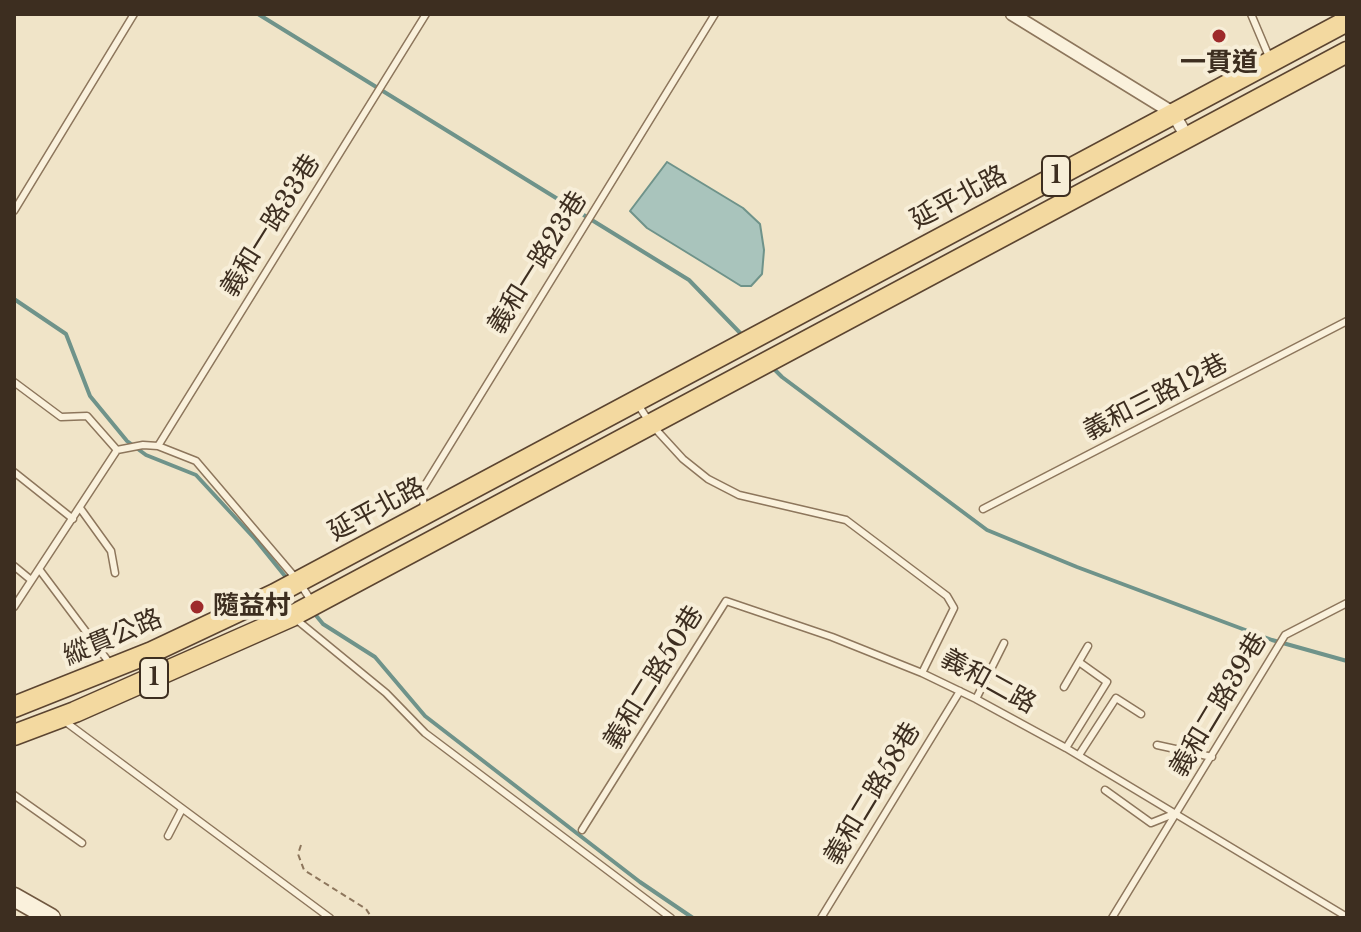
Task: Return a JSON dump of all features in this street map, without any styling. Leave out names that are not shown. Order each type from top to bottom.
[{"type":"main road","name":"延平北路","points":[[299,582],[1347,21]]},
{"type":"main road","name":"延平北路","points":[[314,605],[1347,52]]},
{"type":"main road","name":"1","points":[[275,594],[299,582]]},
{"type":"main road","name":"縱貫公路","points":[[14,707],[152,652],[275,594]]},
{"type":"main road","name":"1","points":[[292,616],[314,605]]},
{"type":"main road","name":"縱貫公路","points":[[14,735],[163,674],[292,616]]},
{"type":"main road","points":[[152,652],[163,674]]},
{"type":"street","points":[[1012,14],[1173,113],[1187,137]]},
{"type":"street","points":[[1271,62],[1281,86]]},
{"type":"street","points":[[14,897],[51,918]]},
{"type":"lane","points":[[14,211],[134,14]]},
{"type":"lane","name":"義和一路33巷","points":[[158,446],[426,14]]},
{"type":"lane","name":"義和一路23巷","points":[[435,539],[425,515],[422,490],[715,14]]},
{"type":"lane","points":[[1251,14],[1271,62]]},
{"type":"lane","name":"義和三路12巷","points":[[983,509],[1347,321]]},
{"type":"lane","points":[[14,382],[61,417],[87,416],[117,450]]},
{"type":"lane","name":"義和二路","points":[[635,400],[650,423],[683,459],[708,479],[739,495],[846,520],[947,596],[954,608],[922,673],[1079,755],[1347,917]]},
{"type":"lane","points":[[14,607],[117,450],[143,445],[158,446],[196,461],[299,582],[314,605]]},
{"type":"lane","points":[[14,472],[73,519]]},
{"type":"lane","points":[[80,508],[111,551],[115,573]]},
{"type":"lane","points":[[14,566],[31,580]]},
{"type":"lane","points":[[39,569],[113,668]]},
{"type":"lane","points":[[275,594],[292,616],[386,693],[425,733],[671,918]]},
{"type":"lane","name":"義和二路50巷","points":[[582,830],[726,601],[832,637],[922,673]]},
{"type":"lane","name":"義和二路39巷","points":[[1112,918],[1285,635],[1347,603]]},
{"type":"lane","points":[[976,699],[1004,643]]},
{"type":"lane","points":[[1064,687],[1088,646]]},
{"type":"lane","points":[[1066,748],[1107,682],[1079,662]]},
{"type":"lane","name":"義和二路58巷","points":[[821,918],[960,691]]},
{"type":"lane","points":[[1079,755],[1116,698],[1141,714]]},
{"type":"lane","points":[[60,718],[330,918]]},
{"type":"lane","points":[[1157,745],[1212,757]]},
{"type":"lane","points":[[1105,790],[1151,823],[1176,813]]},
{"type":"lane","points":[[14,795],[82,843]]},
{"type":"lane","points":[[168,836],[182,809]]},
{"type":"path","points":[[301,845],[298,854],[304,870],[366,909],[372,918]]},
{"type":"water","points":[[667,162],[743,208],[760,224],[764,250],[762,274],[751,286],[741,286],[647,228],[630,211]]},
{"type":"waterway","points":[[258,14],[689,280],[744,337]]},
{"type":"waterway","points":[[14,299],[66,334],[90,396],[127,441],[146,455],[196,475],[289,581]]},
{"type":"waterway","points":[[772,367],[987,530],[1272,640],[1347,661]]},
{"type":"waterway","points":[[314,613],[323,624],[375,657],[425,716],[640,882],[693,918]]},
{"type":"place","name":"一貫道","points":[[1219,36]]},
{"type":"place","name":"隨益村","points":[[197,607]]}]
